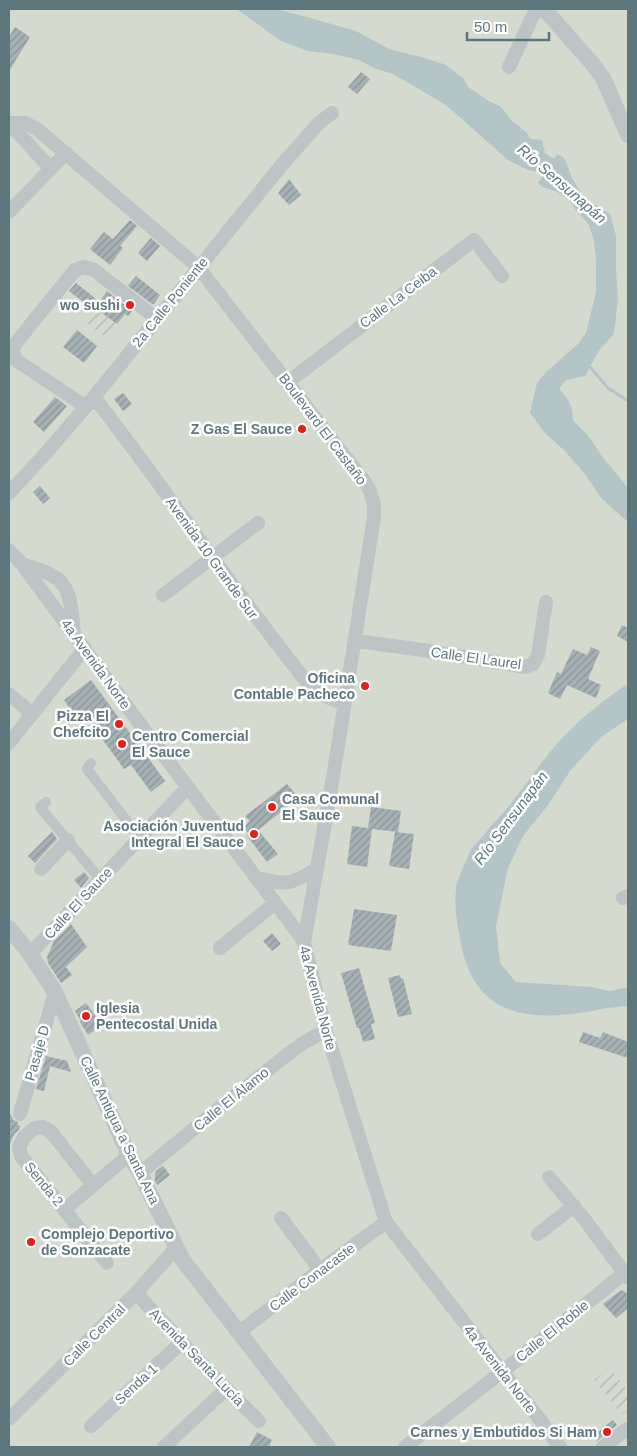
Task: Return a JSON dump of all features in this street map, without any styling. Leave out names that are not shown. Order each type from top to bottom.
[{"type":"street","points":[[508,67],[536,9]]},
{"type":"street","points":[[544,9],[591,62],[602,78],[628,134]]},
{"type":"street","name":"2a Calle Poniente","points":[[9,493],[90,402],[285,160],[320,122],[332,113]]},
{"type":"street","points":[[9,123],[51,169]]},
{"type":"street","name":"Boulevard El Castaño","points":[[9,123],[25,123],[38,129],[198,267],[365,482],[370,491],[374,504],[374,517],[361,593],[356,641],[304,943]]},
{"type":"street","points":[[9,212],[66,154]]},
{"type":"street","name":"Calle La Ceiba","points":[[288,382],[474,240],[502,276]]},
{"type":"street","name":"Avenida 10 Grande Sur","points":[[157,318],[94,270],[84,267],[76,270],[19,339],[12,353],[16,360],[90,402],[132,447],[274,643],[310,686],[327,698],[344,703]]},
{"type":"street","points":[[162,595],[258,523]]},
{"type":"street","name":"4a Avenida Norte","points":[[9,550],[22,564],[298,933],[304,943],[326,1031],[386,1222],[560,1447]]},
{"type":"street","points":[[22,564],[56,578],[64,585],[68,594],[74,634]]},
{"type":"street","name":"Calle El Laurel","points":[[356,641],[525,667],[533,664],[538,655],[546,602]]},
{"type":"street","points":[[9,742],[84,648]]},
{"type":"street","points":[[9,694],[32,713]]},
{"type":"street","points":[[91,763],[87,769],[140,838]]},
{"type":"street","name":"Calle El Sauce","points":[[30,954],[188,787]]},
{"type":"street","points":[[46,802],[40,807],[100,880]]},
{"type":"street","points":[[41,869],[68,840]]},
{"type":"street","points":[[255,877],[275,883],[288,884],[297,881],[316,869]]},
{"type":"street","points":[[220,948],[275,903]]},
{"type":"street","name":"Calle Antigua a Santa Ana","points":[[9,928],[30,954],[55,992],[129,1155],[140,1173],[182,1259],[328,1447]]},
{"type":"street","name":"Pasaje D","points":[[23,1117],[55,992]]},
{"type":"street","name":"Calle El Álamo","points":[[140,1173],[299,1046],[310,1038],[326,1031]]},
{"type":"street","points":[[23,1117],[51,1132],[94,1185]]},
{"type":"street","name":"Senda 2","points":[[23,1117],[24,1137],[19,1147],[20,1156],[65,1209],[106,1263]]},
{"type":"street","points":[[65,1209],[129,1155]]},
{"type":"street","points":[[550,1177],[627,1273]]},
{"type":"street","points":[[538,1234],[574,1206]]},
{"type":"street","points":[[281,1218],[320,1270]]},
{"type":"street","name":"Calle Conacaste","points":[[238,1332],[386,1222]]},
{"type":"street","name":"Calle Central","points":[[10,1416],[136,1293],[176,1247]]},
{"type":"street","name":"Calle El Roble","points":[[405,1447],[627,1273]]},
{"type":"street","name":"Avenida Santa Lucía","points":[[136,1293],[226,1389],[259,1421]]},
{"type":"street","name":"Senda 1","points":[[91,1426],[182,1342]]},
{"type":"street","points":[[164,1447],[226,1389]]},
{"type":"street","points":[[603,1447],[627,1429]]},
{"type":"shaded area","points":[[9,9],[628,9],[628,1447],[9,1447]]},
{"type":"shaded area","points":[[101,299],[107,303],[100,311],[117,324],[107,338],[84,321]]},
{"type":"shaded area","points":[[610,1368],[628,1392],[628,1409],[622,1415],[594,1380]]},
{"type":"water","name":"Río Sensunapán","points":[[236,9],[275,9],[307,17],[356,31],[389,49],[446,65],[463,78],[468,87],[500,106],[512,121],[526,132],[531,139],[542,140],[545,153],[554,159],[557,154],[563,157],[581,195],[610,214],[616,236],[618,299],[614,334],[598,352],[585,376],[566,380],[559,389],[567,398],[572,409],[573,420],[590,438],[601,455],[628,488],[628,522],[602,499],[584,473],[565,451],[545,433],[530,413],[537,383],[546,372],[578,344],[586,333],[596,292],[596,259],[594,241],[589,225],[569,200],[558,192],[542,187],[538,183],[545,173],[528,170],[508,160],[446,105],[393,74],[374,68],[359,60],[308,51],[281,41]]},
{"type":"water","name":"Río Sensunapán","points":[[628,685],[628,719],[601,737],[570,771],[548,805],[523,836],[508,868],[496,926],[500,963],[516,982],[591,987],[610,991],[628,987],[628,1006],[553,1015],[530,1015],[510,1010],[492,1001],[478,986],[467,965],[457,920],[456,886],[474,846],[514,799],[544,759],[572,728]]},
{"type":"building","points":[[15,27],[30,37],[9,71],[9,37]]},
{"type":"building","points":[[361,72],[370,79],[357,94],[348,87]]},
{"type":"building","points":[[289,179],[301,195],[289,205],[278,193]]},
{"type":"building","points":[[130,220],[137,226],[120,246],[123,248],[110,265],[90,249],[104,232],[113,239]]},
{"type":"building","points":[[151,238],[160,246],[147,261],[138,253]]},
{"type":"building","points":[[136,276],[160,295],[154,304],[128,286]]},
{"type":"building","points":[[76,283],[96,299],[90,307],[69,291]]},
{"type":"building","points":[[107,291],[132,311],[128,316],[125,314],[117,324],[95,308]]},
{"type":"building","points":[[77,330],[97,346],[84,363],[63,347]]},
{"type":"building","points":[[123,393],[132,404],[123,411],[114,399]]},
{"type":"building","points":[[55,397],[67,406],[44,432],[33,422]]},
{"type":"building","points":[[40,486],[50,498],[43,504],[33,492]]},
{"type":"building","points":[[622,625],[628,628],[628,642],[617,636]]},
{"type":"building","points":[[591,647],[600,651],[588,679],[601,685],[596,698],[567,685],[560,699],[548,693],[557,672],[561,674],[573,649],[587,655]]},
{"type":"building","name":"Centro Comercial El Sauce","points":[[91,680],[165,781],[151,792],[131,765],[124,769],[87,718],[80,723],[64,700]]},
{"type":"building","name":"Casa Comunal El Sauce","points":[[287,784],[299,798],[258,830],[278,854],[267,862],[247,836],[249,834],[243,827],[250,821],[245,816]]},
{"type":"building","points":[[371,807],[401,811],[398,832],[372,829],[367,867],[347,864],[352,826],[368,828]]},
{"type":"building","points":[[52,832],[57,839],[35,863],[28,856]]},
{"type":"building","points":[[395,832],[414,834],[409,869],[389,866]]},
{"type":"building","points":[[84,872],[89,878],[81,888],[74,880]]},
{"type":"building","points":[[354,909],[397,915],[391,951],[348,945]]},
{"type":"building","points":[[71,924],[87,947],[66,967],[72,975],[61,983],[48,963],[47,957],[54,941]]},
{"type":"building","points":[[272,933],[281,944],[272,951],[263,941]]},
{"type":"building","points":[[359,968],[375,1023],[371,1024],[375,1039],[363,1042],[341,973]]},
{"type":"building","points":[[400,975],[401,979],[403,978],[412,1014],[398,1017],[388,978]]},
{"type":"building","name":"Iglesia Pentecostal Unida","points":[[86,1003],[102,1025],[88,1035],[75,1011]]},
{"type":"building","points":[[583,1032],[600,1038],[603,1032],[628,1042],[628,1058],[579,1042]]},
{"type":"building","points":[[46,1056],[67,1061],[71,1072],[50,1066],[44,1091],[36,1089]]},
{"type":"building","points":[[9,1114],[20,1126],[10,1144],[9,1144]]},
{"type":"building","points":[[163,1166],[170,1175],[157,1185],[155,1181],[156,1171]]},
{"type":"building","points":[[622,1290],[628,1294],[628,1308],[616,1318],[603,1304]]},
{"type":"building","points":[[613,1420],[617,1425],[597,1441],[593,1436]]},
{"type":"building","points":[[257,1432],[272,1440],[269,1447],[249,1447]]},
{"type":"waterway","points":[[590,367],[608,388],[628,401]]},
{"type":"place","name":"wo sushi","points":[[130,305]]},
{"type":"place","name":"Z Gas El Sauce","points":[[302,429]]},
{"type":"place","name":"Oficina Contable Pacheco","points":[[365,686]]},
{"type":"place","name":"Pizza El Chefcito","points":[[119,724]]},
{"type":"place","name":"Centro Comercial El Sauce","points":[[122,744]]},
{"type":"place","name":"Casa Comunal El Sauce","points":[[272,807]]},
{"type":"place","name":"Asociación Juventud Integral El Sauce","points":[[254,834]]},
{"type":"place","name":"Iglesia Pentecostal Unida","points":[[86,1016]]},
{"type":"place","name":"Complejo Deportivo de Sonzacate","points":[[31,1242]]},
{"type":"place","name":"Carnes y Embutidos Si Ham","points":[[607,1432]]}]
